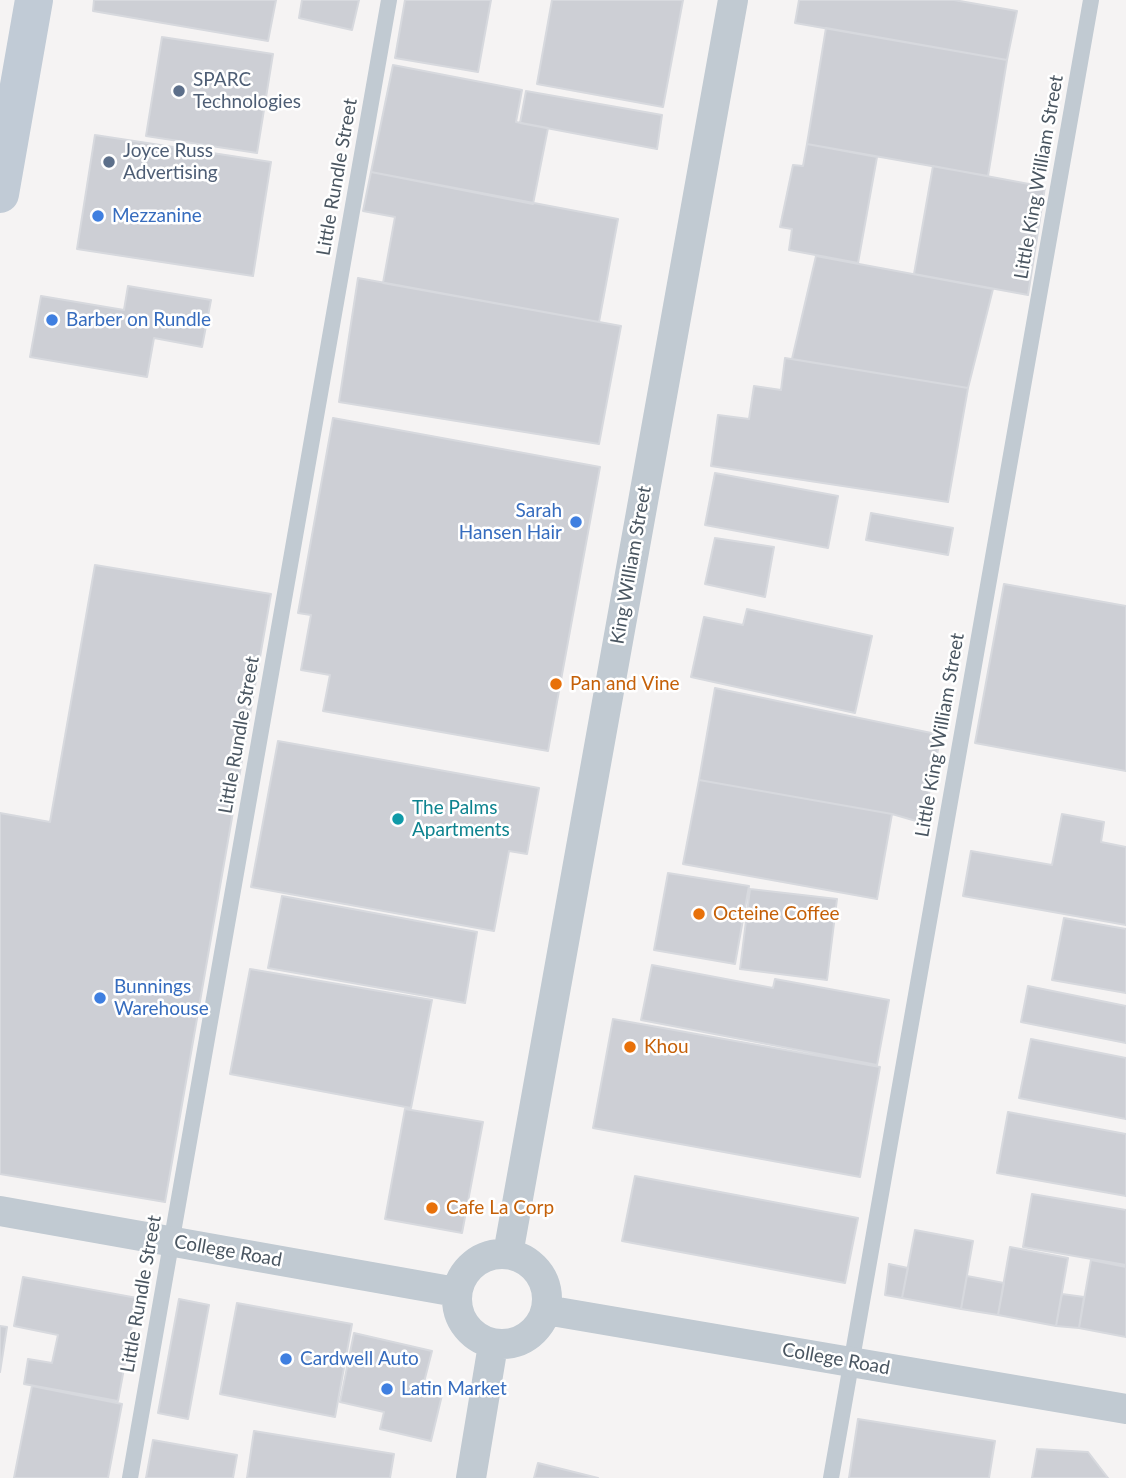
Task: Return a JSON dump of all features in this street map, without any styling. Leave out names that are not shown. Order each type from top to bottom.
[{"type":"street","points":[[0,194],[33,0]]},
{"type":"street","name":"King William Street","points":[[508,1254],[733,0]]},
{"type":"street","name":"College Road","points":[[0,1211],[456,1292]]},
{"type":"street","points":[[508,1254],[524,1259],[542,1277],[548,1297],[546,1310],[536,1330],[520,1342],[493,1345],[471,1334],[460,1319],[455,1302],[456,1292],[468,1269],[484,1258],[508,1254]]},
{"type":"street","name":"College Road","points":[[546,1310],[1126,1409]]},
{"type":"street","points":[[471,1478],[493,1345]]},
{"type":"lane","name":"Little Rundle Street","points":[[130,1478],[389,0]]},
{"type":"lane","name":"Little King William Street","points":[[831,1478],[1091,0]]},
{"type":"building","points":[[94,0],[276,0],[268,41],[93,11]]},
{"type":"building","points":[[302,0],[359,0],[352,30],[299,18]]},
{"type":"building","points":[[405,0],[491,0],[478,72],[395,58]]},
{"type":"building","points":[[552,0],[683,0],[663,107],[537,84]]},
{"type":"building","points":[[799,0],[954,0],[1017,11],[1007,60],[795,23]]},
{"type":"building","points":[[826,28],[1007,60],[988,176],[807,144]]},
{"type":"building","points":[[162,37],[273,54],[257,153],[146,136]]},
{"type":"building","points":[[393,65],[522,90],[516,122],[548,128],[533,204],[371,172]]},
{"type":"building","points":[[526,91],[662,115],[657,149],[520,123]]},
{"type":"building","points":[[95,135],[271,162],[253,276],[77,249]]},
{"type":"building","points":[[807,144],[877,157],[858,263],[789,250],[792,229],[780,227],[793,165],[803,166]]},
{"type":"building","points":[[933,166],[1045,187],[1028,295],[914,274]]},
{"type":"building","points":[[371,172],[618,219],[599,322],[383,283],[395,217],[363,211]]},
{"type":"building","points":[[816,256],[993,289],[968,388],[792,359]]},
{"type":"building","points":[[358,278],[621,326],[599,444],[339,402]]},
{"type":"building","points":[[128,286],[211,300],[202,347],[154,338],[147,377],[30,357],[41,296],[124,310]]},
{"type":"building","points":[[785,358],[968,388],[948,502],[711,466],[718,415],[749,419],[754,386],[781,390]]},
{"type":"building","points":[[333,418],[600,467],[548,751],[323,711],[330,675],[301,670],[311,615],[298,613]]},
{"type":"building","points":[[715,473],[838,496],[828,548],[705,525]]},
{"type":"building","points":[[871,513],[953,528],[948,555],[866,540]]},
{"type":"building","points":[[715,538],[774,547],[765,597],[705,584]]},
{"type":"building","name":"Bunnings Warehouse","points":[[95,565],[271,594],[165,1202],[0,1174],[0,813],[50,822]]},
{"type":"building","points":[[1004,584],[1126,606],[1126,771],[975,743]]},
{"type":"building","points":[[747,609],[872,636],[855,713],[691,677],[704,617],[743,625]]},
{"type":"building","points":[[715,688],[941,735],[923,823],[892,814],[699,780]]},
{"type":"building","name":"The Palms Apartments","points":[[278,741],[539,788],[527,854],[509,851],[494,931],[251,887]]},
{"type":"building","points":[[699,780],[892,814],[877,899],[683,864]]},
{"type":"building","points":[[1062,814],[1104,822],[1101,842],[1126,847],[1126,925],[963,896],[971,851],[1052,865]]},
{"type":"building","points":[[668,873],[749,886],[735,964],[654,950]]},
{"type":"building","points":[[750,889],[837,899],[827,980],[740,969]]},
{"type":"building","points":[[282,896],[477,932],[465,1003],[268,968]]},
{"type":"building","points":[[1064,918],[1126,929],[1126,993],[1052,980]]},
{"type":"building","points":[[652,965],[773,988],[775,979],[889,1000],[877,1065],[641,1020]]},
{"type":"building","points":[[250,969],[432,1000],[411,1108],[230,1074]]},
{"type":"building","points":[[1028,986],[1126,1006],[1126,1043],[1021,1022]]},
{"type":"building","points":[[613,1019],[880,1067],[860,1177],[593,1128]]},
{"type":"building","points":[[1031,1039],[1126,1058],[1126,1119],[1019,1098]]},
{"type":"building","points":[[405,1109],[483,1122],[462,1233],[385,1219]]},
{"type":"building","points":[[1008,1112],[1126,1134],[1126,1196],[997,1173]]},
{"type":"building","points":[[635,1176],[858,1218],[845,1283],[622,1241]]},
{"type":"building","points":[[1032,1194],[1126,1210],[1126,1265],[1023,1247]]},
{"type":"building","points":[[915,1230],[973,1241],[961,1309],[902,1298]]},
{"type":"building","points":[[1010,1247],[1068,1258],[1056,1326],[998,1315]]},
{"type":"building","points":[[1091,1260],[1126,1267],[1126,1337],[1079,1328]]},
{"type":"building","points":[[889,1264],[908,1268],[902,1298],[885,1295]]},
{"type":"building","points":[[967,1276],[1004,1283],[998,1315],[961,1309]]},
{"type":"building","points":[[23,1277],[137,1298],[118,1401],[24,1384],[28,1359],[52,1363],[58,1335],[14,1326]]},
{"type":"building","points":[[1062,1294],[1084,1297],[1079,1328],[1056,1326]]},
{"type":"building","points":[[179,1299],[209,1305],[188,1419],[158,1413]]},
{"type":"building","name":"Cardwell Auto","points":[[237,1303],[352,1324],[335,1417],[220,1394]]},
{"type":"building","points":[[0,1326],[7,1327],[0,1372]]},
{"type":"building","points":[[354,1333],[432,1351],[422,1390],[442,1395],[431,1441],[380,1429],[384,1412],[340,1402]]},
{"type":"building","points":[[32,1386],[122,1404],[108,1478],[14,1478]]},
{"type":"building","points":[[858,1419],[995,1441],[989,1478],[849,1478]]},
{"type":"building","points":[[254,1431],[394,1454],[390,1478],[247,1478]]},
{"type":"building","points":[[153,1440],[237,1455],[233,1478],[146,1478]]},
{"type":"building","points":[[1037,1449],[1088,1452],[1108,1478],[1032,1478]]},
{"type":"building","points":[[538,1463],[598,1478],[534,1478]]},
{"type":"place","name":"SPARC Technologies","points":[[179,91]]},
{"type":"place","name":"Joyce Russ Advertising","points":[[109,162]]},
{"type":"place","name":"Mezzanine","points":[[98,216]]},
{"type":"place","name":"Barber on Rundle","points":[[52,320]]},
{"type":"place","name":"Sarah Hansen Hair","points":[[576,522]]},
{"type":"place","name":"Pan and Vine","points":[[556,684]]},
{"type":"place","name":"The Palms Apartments","points":[[398,819]]},
{"type":"place","name":"Octeine Coffee","points":[[699,914]]},
{"type":"place","name":"Bunnings Warehouse","points":[[100,998]]},
{"type":"place","name":"Khou","points":[[630,1047]]},
{"type":"place","name":"Cafe La Corp","points":[[432,1208]]},
{"type":"place","name":"Cardwell Auto","points":[[286,1359]]},
{"type":"place","name":"Latin Market","points":[[387,1389]]}]
